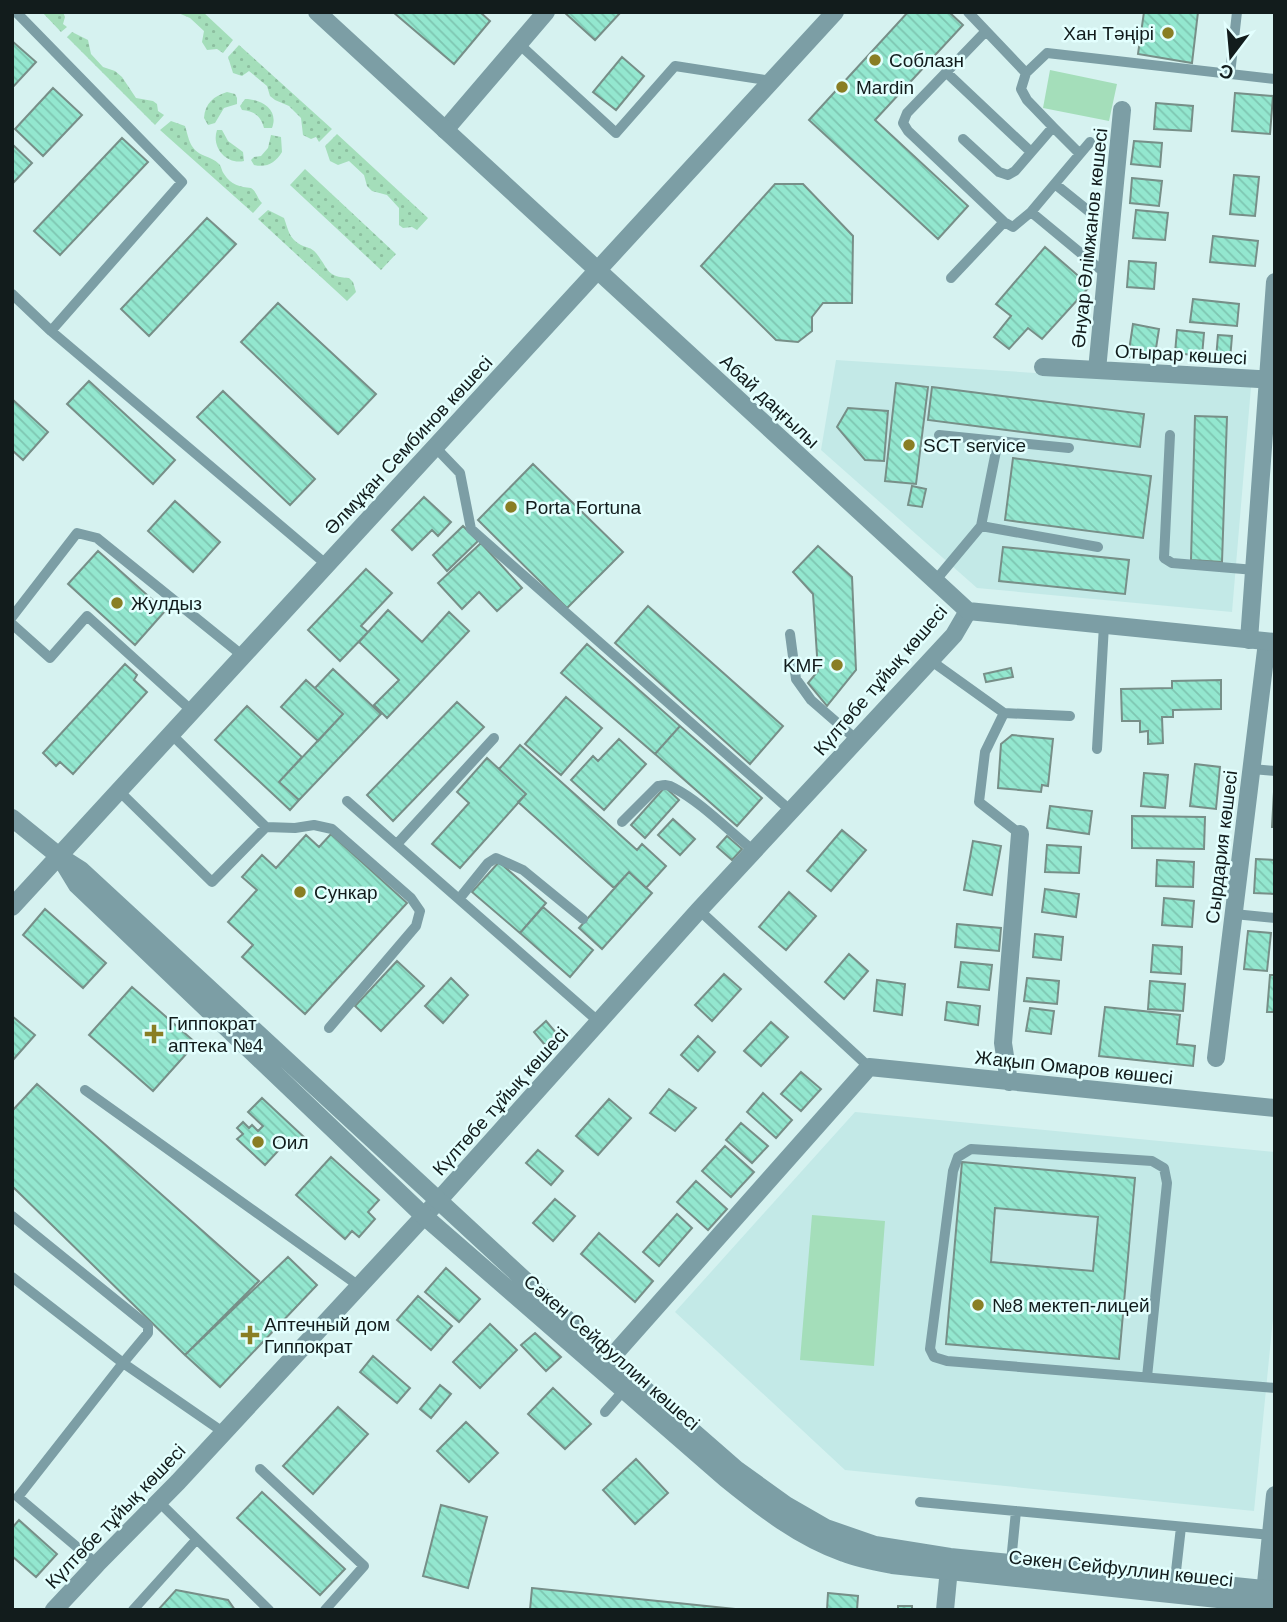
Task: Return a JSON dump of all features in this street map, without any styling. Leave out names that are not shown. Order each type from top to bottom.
[{"type":"street","name":"Абай даңғылы","points":[[317,12],[968,611]]},
{"type":"street","points":[[445,130],[546,12]]},
{"type":"street","name":"Әлмұқан Сембинов көшесі","points":[[12,907],[835,12]]},
{"type":"street","name":"Әнуар Әлімжанов көшесі","points":[[1097,370],[1122,110]]},
{"type":"street","name":"Сырдария көшесі","points":[[1216,1058],[1252,769],[1264,641],[1255,570],[1272,379],[1275,282]]},
{"type":"street","name":"Отырар көшесі","points":[[1043,367],[1272,379]]},
{"type":"street","points":[[968,611],[1264,641]]},
{"type":"street","name":"Күлтөбе тұйық көшесі","points":[[54,1610],[159,1502],[438,1202],[699,910],[954,635],[968,611]]},
{"type":"street","name":"Сәкен Сейфуллин көшесі","points":[[12,818],[81,870],[610,1359],[737,1469],[786,1505],[825,1528],[949,1565],[1268,1600]]},
{"type":"street","points":[[1009,1082],[1003,1043],[1020,834]]},
{"type":"street","name":"Сәкен Сейфуллин көшесі","points":[[59,856],[77,885],[424,1216],[725,1478],[759,1506],[799,1533],[846,1554],[892,1565],[1011,1562],[1175,1580],[1268,1600]]},
{"type":"street","points":[[610,1359],[869,1067]]},
{"type":"street","name":"Жақып Омаров көшесі","points":[[869,1067],[1275,1108]]},
{"type":"street","points":[[1268,1600],[1275,1495]]},
{"type":"street","points":[[945,1610],[949,1565]]},
{"type":"lane","points":[[16,12],[182,182],[51,331]]},
{"type":"lane","points":[[968,12],[1027,73]]},
{"type":"lane","points":[[1230,74],[1237,12]]},
{"type":"lane","points":[[986,31],[907,113],[903,123],[908,131],[1004,222],[1013,227],[1031,212],[1090,142]]},
{"type":"lane","points":[[519,44],[616,133],[675,66],[772,80]]},
{"type":"lane","points":[[1080,154],[1027,100],[1021,89],[1027,73],[1047,53],[1275,79]]},
{"type":"lane","points":[[947,73],[1031,152]]},
{"type":"lane","points":[[963,139],[999,172],[1008,175],[1053,127]]},
{"type":"lane","points":[[1055,184],[1091,214]]},
{"type":"lane","points":[[1031,212],[1107,274]]},
{"type":"lane","points":[[951,278],[1004,222]]},
{"type":"lane","points":[[12,294],[51,331],[327,565]]},
{"type":"lane","points":[[939,435],[1069,448]]},
{"type":"lane","points":[[1170,435],[1164,558],[1172,563],[1255,570]]},
{"type":"lane","points":[[935,581],[981,526],[998,441]]},
{"type":"lane","points":[[435,447],[460,473],[471,529],[791,811]]},
{"type":"lane","points":[[981,526],[1098,547]]},
{"type":"lane","points":[[12,617],[77,533],[97,538],[243,656]]},
{"type":"lane","points":[[12,624],[50,658],[87,617],[192,711]]},
{"type":"lane","points":[[1097,749],[1104,625]]},
{"type":"lane","points":[[790,634],[796,679],[811,700],[857,740]]},
{"type":"lane","points":[[930,660],[1004,713],[1069,716]]},
{"type":"lane","points":[[1004,713],[985,752],[979,802],[1020,834]]},
{"type":"lane","points":[[171,734],[266,827],[295,828],[314,825],[332,829],[411,898],[420,911],[416,926],[329,1028]]},
{"type":"lane","points":[[397,844],[495,738]]},
{"type":"lane","points":[[1252,769],[1275,771]]},
{"type":"lane","points":[[622,822],[657,786],[665,784],[695,803],[754,851]]},
{"type":"lane","points":[[119,791],[212,882],[266,827]]},
{"type":"lane","points":[[347,801],[599,1022]]},
{"type":"lane","points":[[459,899],[488,863],[496,858],[523,870],[583,919]]},
{"type":"lane","points":[[699,910],[869,1067]]},
{"type":"lane","points":[[1234,914],[1275,918]]},
{"type":"lane","points":[[85,1090],[359,1286]]},
{"type":"lane","points":[[1147,1377],[1167,1183],[1164,1168],[1152,1161],[971,1149],[958,1157],[953,1171],[930,1349],[934,1357],[947,1361],[1275,1388]]},
{"type":"lane","points":[[12,1216],[148,1326],[148,1333],[18,1497],[97,1564]]},
{"type":"lane","points":[[12,1277],[123,1363],[223,1432]]},
{"type":"lane","points":[[605,1412],[624,1390]]},
{"type":"lane","points":[[260,1469],[364,1566],[325,1610]]},
{"type":"lane","points":[[159,1502],[270,1610]]},
{"type":"lane","points":[[920,1502],[1271,1535]]},
{"type":"lane","points":[[1011,1562],[1017,1511]]},
{"type":"lane","points":[[1175,1580],[1181,1527]]},
{"type":"lane","points":[[133,1610],[196,1540]]},
{"type":"shaded area","points":[[836,360],[1251,387],[1232,612],[977,588],[821,450]]},
{"type":"shaded area","name":"№8 мектеп-лицей","points":[[855,1112],[1275,1152],[1275,1298],[1254,1511],[845,1470],[675,1312]]},
{"type":"green space","points":[[42,12],[63,12],[63,24],[67,27],[61,32]]},
{"type":"green space","points":[[176,12],[203,12],[233,40],[223,53],[217,49],[207,50],[202,42],[204,31],[190,18]]},
{"type":"green space","points":[[72,32],[88,40],[91,54],[103,67],[122,77],[136,98],[157,104],[158,111],[164,115],[155,125],[67,37]]},
{"type":"green space","points":[[239,45],[332,129],[319,142],[316,137],[311,139],[303,135],[301,118],[289,106],[270,96],[267,86],[249,71],[242,76],[233,73],[228,57]]},
{"type":"green space","points":[[1050,70],[1117,84],[1109,121],[1043,108]]},
{"type":"green space","points":[[227,92],[235,94],[237,104],[224,108],[215,123],[208,125],[204,118],[208,104]]},
{"type":"green space","points":[[245,99],[263,103],[271,111],[274,122],[272,128],[264,128],[256,115],[242,110],[240,106]]},
{"type":"green space","points":[[171,121],[185,126],[193,147],[221,166],[230,181],[255,191],[262,203],[253,213],[160,130]]},
{"type":"green space","points":[[217,130],[222,130],[228,141],[243,152],[244,161],[231,160],[222,153],[216,143]]},
{"type":"green space","points":[[337,134],[428,218],[417,230],[399,225],[399,208],[387,195],[372,191],[367,186],[364,175],[349,161],[338,165],[330,161],[325,146]]},
{"type":"green space","points":[[271,135],[281,137],[282,152],[270,164],[254,165],[251,160],[261,156],[268,148]]},
{"type":"green space","points":[[305,169],[396,254],[381,270],[290,185]]},
{"type":"green space","points":[[268,210],[284,218],[294,240],[314,251],[332,274],[349,278],[353,282],[356,292],[347,301],[258,219]]},
{"type":"green space","points":[[812,1215],[885,1221],[874,1366],[800,1360]]},
{"type":"building","points":[[393,12],[480,12],[490,21],[454,64]]},
{"type":"building","points":[[564,12],[621,12],[595,40]]},
{"type":"building","points":[[908,12],[949,12],[963,25],[875,120],[968,206],[938,239],[809,120]]},
{"type":"building","name":"Хан Тәңірі","points":[[1144,12],[1198,12],[1192,63],[1138,54]]},
{"type":"building","points":[[12,41],[36,62],[12,88]]},
{"type":"building","points":[[622,57],[644,76],[616,110],[593,92]]},
{"type":"building","points":[[53,88],[82,115],[43,156],[15,129]]},
{"type":"building","points":[[1235,93],[1273,96],[1270,134],[1232,131]]},
{"type":"building","points":[[1156,103],[1193,106],[1191,131],[1154,129]]},
{"type":"building","points":[[122,138],[148,162],[60,255],[34,231]]},
{"type":"building","points":[[1134,141],[1162,143],[1160,167],[1131,164]]},
{"type":"building","points":[[12,144],[32,163],[14,182],[12,180]]},
{"type":"building","points":[[1234,175],[1259,177],[1255,216],[1230,214]]},
{"type":"building","points":[[1132,178],[1162,181],[1159,206],[1130,203]]},
{"type":"building","points":[[775,184],[803,184],[853,236],[852,303],[823,303],[812,317],[812,331],[798,342],[776,340],[701,266]]},
{"type":"building","points":[[1136,210],[1168,213],[1165,240],[1133,238]]},
{"type":"building","points":[[207,218],[236,244],[149,336],[121,309]]},
{"type":"building","points":[[1213,236],[1258,241],[1255,266],[1210,262]]},
{"type":"building","points":[[1045,247],[1090,286],[1042,339],[1028,328],[1009,349],[994,337],[1011,316],[996,304]]},
{"type":"building","points":[[1129,261],[1156,263],[1154,289],[1127,287]]},
{"type":"building","points":[[1193,299],[1239,304],[1237,326],[1190,322]]},
{"type":"building","points":[[278,303],[376,394],[338,434],[241,342]]},
{"type":"building","points":[[1133,324],[1159,329],[1154,361],[1128,357]]},
{"type":"building","points":[[1177,330],[1204,333],[1202,356],[1175,353]]},
{"type":"building","points":[[1218,335],[1232,336],[1230,360],[1216,359]]},
{"type":"building","points":[[89,381],[175,460],[153,484],[67,404]]},
{"type":"building","points":[[896,383],[928,387],[916,484],[885,481]]},
{"type":"building","points":[[932,387],[1144,414],[1140,447],[928,420]]},
{"type":"building","points":[[223,391],[315,479],[290,505],[197,417]]},
{"type":"building","points":[[12,399],[48,432],[23,460],[12,450]]},
{"type":"building","points":[[848,408],[888,411],[884,461],[865,460],[837,427]]},
{"type":"building","points":[[1195,416],[1227,417],[1222,562],[1191,560]]},
{"type":"building","points":[[1013,458],[1151,476],[1143,538],[1005,520]]},
{"type":"building","points":[[533,464],[623,552],[567,608],[478,520]]},
{"type":"building","points":[[912,486],[926,489],[922,507],[908,505]]},
{"type":"building","points":[[424,497],[451,522],[438,536],[432,530],[412,550],[392,530]]},
{"type":"building","points":[[175,501],[220,542],[193,572],[148,531]]},
{"type":"building","points":[[463,526],[478,541],[447,571],[433,555]]},
{"type":"building","points":[[481,543],[522,588],[497,611],[479,592],[462,609],[438,583]]},
{"type":"building","points":[[818,546],[852,577],[856,670],[827,706],[808,683],[818,671],[813,594],[793,572]]},
{"type":"building","points":[[1003,547],[1129,560],[1125,594],[999,581]]},
{"type":"building","points":[[98,551],[165,611],[135,645],[68,584]]},
{"type":"building","points":[[366,569],[392,593],[361,626],[368,632],[340,661],[308,630]]},
{"type":"building","points":[[648,606],[783,726],[750,764],[615,643]]},
{"type":"building","points":[[388,610],[422,642],[449,612],[469,631],[387,718],[374,705],[399,680],[359,642]]},
{"type":"building","points":[[587,644],[680,726],[655,754],[561,673]]},
{"type":"building","points":[[125,664],[137,675],[134,680],[147,692],[73,774],[60,762],[56,766],[43,753]]},
{"type":"building","points":[[1011,668],[1013,677],[986,682],[984,674]]},
{"type":"building","points":[[333,669],[381,714],[299,800],[279,782],[343,714],[315,688]]},
{"type":"building","points":[[306,680],[343,714],[318,741],[281,707]]},
{"type":"building","points":[[1221,680],[1221,709],[1173,710],[1173,717],[1162,717],[1163,743],[1148,744],[1148,731],[1140,732],[1140,721],[1122,721],[1121,689],[1172,688],[1172,681]]},
{"type":"building","points":[[566,697],[602,728],[561,775],[525,744]]},
{"type":"building","points":[[457,702],[484,727],[393,821],[367,795]]},
{"type":"building","points":[[247,706],[302,757],[279,782],[299,800],[290,810],[215,740]]},
{"type":"building","points":[[680,726],[762,798],[737,826],[655,754]]},
{"type":"building","points":[[1012,735],[1053,739],[1048,786],[1042,785],[1041,792],[998,788],[1001,744]]},
{"type":"building","points":[[619,739],[646,764],[604,810],[571,780],[593,756],[598,761]]},
{"type":"building","points":[[520,745],[637,850],[642,844],[666,866],[646,888],[629,872],[614,888],[518,802],[526,794],[499,769]]},
{"type":"building","points":[[487,758],[526,794],[460,868],[432,844],[469,803],[457,792]]},
{"type":"building","points":[[1195,764],[1220,767],[1216,809],[1190,806]]},
{"type":"building","points":[[1144,773],[1168,775],[1165,808],[1141,806]]},
{"type":"building","points":[[665,787],[679,800],[645,838],[631,825]]},
{"type":"building","points":[[1274,792],[1275,827],[1272,827]]},
{"type":"building","points":[[1050,806],[1092,811],[1089,834],[1047,828]]},
{"type":"building","points":[[1132,816],[1205,817],[1204,849],[1132,848]]},
{"type":"building","points":[[673,819],[695,839],[680,855],[658,835]]},
{"type":"building","points":[[842,830],[866,850],[831,891],[807,871]]},
{"type":"building","points":[[331,834],[407,903],[305,1014],[242,957],[253,945],[228,922],[257,890],[242,877],[262,855],[276,868],[306,835],[319,847]]},
{"type":"building","points":[[727,836],[742,849],[732,860],[717,847]]},
{"type":"building","points":[[973,841],[1001,846],[992,895],[964,890]]},
{"type":"building","points":[[1047,845],[1081,847],[1079,873],[1045,872]]},
{"type":"building","points":[[1256,859],[1275,860],[1275,894],[1254,893]]},
{"type":"building","points":[[1157,860],[1194,862],[1193,887],[1156,886]]},
{"type":"building","points":[[499,862],[546,903],[520,933],[472,892]]},
{"type":"building","points":[[629,872],[652,893],[602,949],[579,928]]},
{"type":"building","points":[[1045,889],[1079,894],[1076,917],[1042,912]]},
{"type":"building","points":[[789,892],[816,916],[786,950],[759,927]]},
{"type":"building","points":[[1164,898],[1194,901],[1192,927],[1162,925]]},
{"type":"building","points":[[543,907],[593,950],[570,977],[520,933]]},
{"type":"building","points":[[45,909],[106,963],[83,988],[23,935]]},
{"type":"building","points":[[957,924],[1001,928],[999,951],[955,947]]},
{"type":"building","points":[[1248,931],[1271,933],[1267,971],[1244,969]]},
{"type":"building","points":[[1035,934],[1063,937],[1061,960],[1033,957]]},
{"type":"building","points":[[1153,945],[1182,947],[1181,974],[1151,972]]},
{"type":"building","points":[[849,954],[868,971],[844,999],[825,982]]},
{"type":"building","points":[[397,961],[424,986],[381,1031],[355,1006]]},
{"type":"building","points":[[961,962],[992,965],[989,990],[958,987]]},
{"type":"building","points":[[724,974],[741,989],[712,1021],[695,1005]]},
{"type":"building","points":[[1270,975],[1275,975],[1275,1012],[1267,1012]]},
{"type":"building","points":[[451,978],[468,995],[443,1023],[425,1006]]},
{"type":"building","points":[[1027,978],[1059,981],[1057,1004],[1024,1001]]},
{"type":"building","points":[[877,980],[905,984],[902,1015],[874,1011]]},
{"type":"building","points":[[1150,981],[1185,984],[1183,1011],[1148,1009]]},
{"type":"building","points":[[132,987],[196,1043],[153,1091],[89,1035]]},
{"type":"building","points":[[947,1002],[980,1006],[978,1025],[945,1020]]},
{"type":"building","points":[[1105,1007],[1180,1015],[1177,1044],[1195,1046],[1193,1066],[1099,1056]]},
{"type":"building","points":[[1030,1008],[1054,1011],[1051,1034],[1026,1031]]},
{"type":"building","points":[[12,1016],[35,1035],[12,1061]]},
{"type":"building","points":[[546,1021],[557,1034],[545,1045],[534,1032]]},
{"type":"building","points":[[771,1022],[788,1037],[761,1066],[744,1051]]},
{"type":"building","points":[[698,1036],[715,1052],[698,1071],[681,1055]]},
{"type":"building","points":[[801,1072],[821,1089],[801,1111],[781,1094]]},
{"type":"building","points":[[37,1084],[259,1281],[185,1355],[12,1186],[12,1111]]},
{"type":"building","points":[[669,1089],[696,1108],[675,1131],[650,1113]]},
{"type":"building","points":[[763,1093],[792,1120],[776,1138],[747,1112]]},
{"type":"building","points":[[262,1098],[305,1138],[293,1150],[280,1138],[273,1145],[278,1151],[265,1165],[237,1139],[243,1134],[237,1128],[243,1122],[258,1131],[263,1126],[248,1112]]},
{"type":"building","points":[[609,1099],[631,1118],[598,1155],[576,1136]]},
{"type":"building","points":[[741,1123],[768,1146],[752,1163],[726,1140]]},
{"type":"building","points":[[725,1146],[754,1172],[731,1197],[702,1171]]},
{"type":"building","points":[[538,1150],[563,1171],[551,1185],[526,1163]]},
{"type":"building","points":[[331,1157],[379,1200],[368,1212],[375,1219],[359,1237],[352,1231],[345,1239],[296,1195]]},
{"type":"building","points":[[962,1162],[1135,1178],[1119,1359],[946,1344]],"holes":[[[995,1208],[1098,1217],[1093,1271],[991,1262]]]},
{"type":"building","points":[[696,1181],[727,1209],[708,1230],[677,1202]]},
{"type":"building","points":[[555,1199],[575,1216],[553,1241],[533,1223]]},
{"type":"building","points":[[677,1214],[692,1228],[659,1266],[643,1252]]},
{"type":"building","points":[[599,1233],[653,1281],[635,1302],[581,1254]]},
{"type":"building","points":[[288,1257],[317,1285],[220,1387],[185,1355]]},
{"type":"building","points":[[446,1268],[480,1299],[459,1322],[425,1292]]},
{"type":"building","points":[[418,1296],[452,1326],[431,1350],[397,1320]]},
{"type":"building","points":[[490,1324],[517,1350],[480,1388],[453,1362]]},
{"type":"building","points":[[535,1333],[561,1357],[546,1371],[521,1345]]},
{"type":"building","points":[[373,1356],[410,1388],[397,1403],[360,1372]]},
{"type":"building","points":[[440,1385],[451,1394],[431,1418],[420,1409]]},
{"type":"building","points":[[553,1388],[591,1424],[565,1449],[528,1414]]},
{"type":"building","points":[[338,1407],[368,1434],[313,1494],[283,1466]]},
{"type":"building","points":[[466,1422],[498,1453],[469,1482],[437,1451]]},
{"type":"building","points":[[636,1459],[668,1493],[635,1524],[603,1490]]},
{"type":"building","points":[[262,1492],[345,1569],[320,1595],[237,1518]]},
{"type":"building","points":[[441,1505],[487,1517],[468,1588],[423,1576]]},
{"type":"building","points":[[19,1520],[57,1554],[36,1577],[12,1556],[12,1528]]},
{"type":"building","points":[[532,1588],[745,1610],[530,1610]]},
{"type":"building","points":[[176,1590],[228,1600],[235,1610],[158,1610]]},
{"type":"building","points":[[828,1593],[858,1596],[857,1610],[827,1610]]},
{"type":"building","points":[[898,1606],[912,1606],[912,1610],[898,1610]]},
{"type":"place","name":"Хан Тәңірі","points":[[1168,33]]},
{"type":"place","name":"Соблазн","points":[[875,60]]},
{"type":"place","name":"Mardin","points":[[842,87]]},
{"type":"place","name":"SCT service","points":[[909,445]]},
{"type":"place","name":"Porta Fortuna","points":[[511,507]]},
{"type":"place","name":"Жулдыз","points":[[117,603]]},
{"type":"place","name":"KMF","points":[[837,665]]},
{"type":"place","name":"Сункар","points":[[300,892]]},
{"type":"place","name":"Гиппократ аптека №4","points":[[154,1034]]},
{"type":"place","name":"Оил","points":[[258,1142]]},
{"type":"place","name":"№8 мектеп-лицей","points":[[978,1305]]},
{"type":"place","name":"Аптечный дом Гиппократ","points":[[250,1335]]}]
